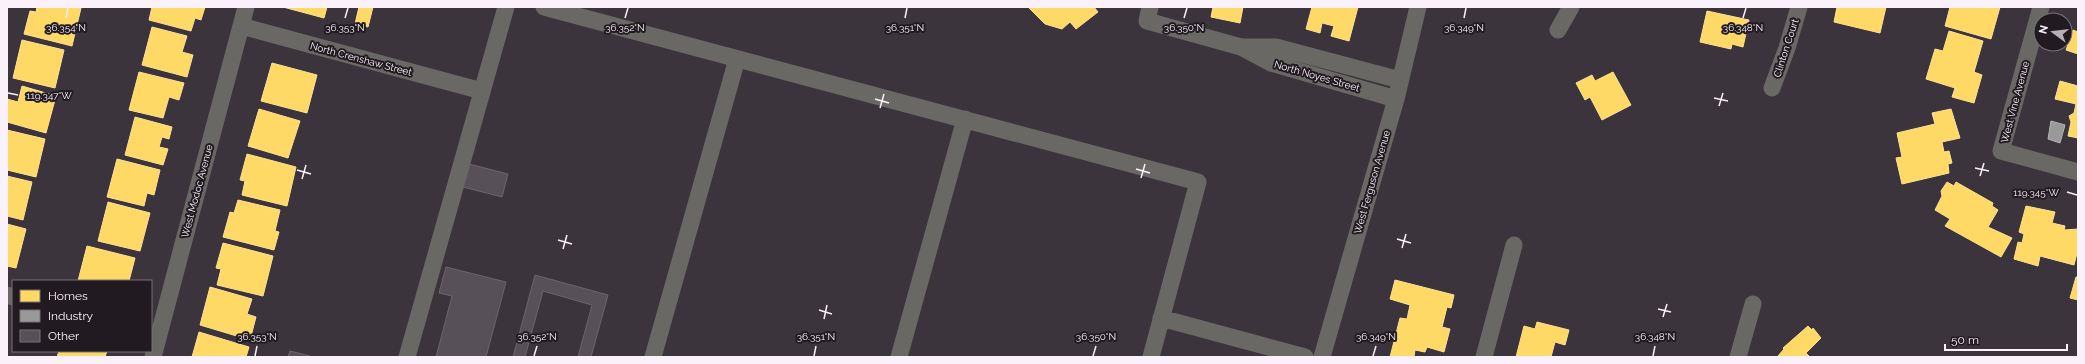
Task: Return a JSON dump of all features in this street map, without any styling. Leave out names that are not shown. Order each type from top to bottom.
[{"type":"street","name":"West Modoc Avenue","points":[[153,357],[155,334],[246,7]]},
{"type":"street","points":[[407,357],[506,7]]},
{"type":"street","points":[[544,7],[1198,182],[1151,357]]},
{"type":"street","name":"West Ferguson Avenue","points":[[1322,357],[1396,99],[1418,7]]},
{"type":"street","points":[[1558,30],[1571,7]]},
{"type":"street","name":"Clinton Court","points":[[1772,88],[1787,48],[1798,7]]},
{"type":"street","name":"West Vine Avenue","points":[[2041,7],[2001,150],[2078,172]]},
{"type":"street","name":"North Noyes Street","points":[[1148,14],[1241,47],[1271,63],[1396,99]]},
{"type":"street","name":"North Crenshaw Street","points":[[241,26],[482,91]]},
{"type":"street","name":"North Noyes Street","points":[[1241,47],[1276,47],[1400,80]]},
{"type":"street","points":[[653,357],[737,58]]},
{"type":"street","points":[[899,357],[965,119]]},
{"type":"street","points":[[1484,357],[1514,245]]},
{"type":"street","points":[[1738,357],[1753,304]]},
{"type":"street","points":[[1161,318],[1304,357]]},
{"type":"building: Homes","points":[[37,7],[81,8],[72,46],[24,34],[30,11],[36,12]]},
{"type":"building: Homes","points":[[152,7],[205,7],[201,20],[195,18],[191,31],[149,20]]},
{"type":"building: Homes","points":[[283,7],[327,7],[324,18]]},
{"type":"building: Homes","points":[[359,7],[373,7],[368,27],[355,24]]},
{"type":"building: Homes","points":[[1028,7],[1094,7],[1098,12],[1076,29],[1070,22],[1062,29],[1045,24]]},
{"type":"building: Homes","points":[[1213,7],[1243,7],[1240,23],[1211,17]]},
{"type":"building: Homes","points":[[1312,7],[1358,7],[1349,41],[1331,36],[1334,26],[1322,23],[1320,33],[1306,29]]},
{"type":"building: Homes","points":[[1837,7],[1886,7],[1880,33],[1834,22]]},
{"type":"building: Homes","points":[[1950,7],[2000,7],[1991,39],[1945,26]]},
{"type":"building: Homes","points":[[1707,11],[1749,20],[1743,47],[1732,44],[1731,49],[1700,42]]},
{"type":"building: Homes","points":[[152,27],[187,36],[182,52],[193,55],[187,77],[142,65]]},
{"type":"building: Homes","points":[[2073,30],[2078,32],[2078,54],[2072,52]]},
{"type":"building: Homes","points":[[1949,31],[1983,41],[1974,72],[1982,75],[1974,103],[1952,97],[1955,88],[1926,79],[1935,49],[1943,51]]},
{"type":"building: Homes","points":[[22,40],[64,50],[55,88],[13,78]]},
{"type":"building: Homes","points":[[272,63],[317,75],[307,113],[261,101]]},
{"type":"building: Homes","points":[[139,72],[184,83],[179,100],[169,97],[163,118],[129,110]]},
{"type":"building: Homes","points":[[1613,72],[1631,105],[1602,120],[1590,97],[1585,100],[1576,83],[1592,75],[1595,81]]},
{"type":"building: Homes","points":[[2060,81],[2078,86],[2078,138],[2068,136],[2071,122],[2069,116],[2074,113],[2076,104],[2055,99]]},
{"type":"building: Homes","points":[[22,86],[56,96],[46,133],[7,122],[7,99],[18,102]]},
{"type":"building: Homes","points":[[259,109],[300,121],[288,158],[248,146]]},
{"type":"building: Homes","points":[[1951,109],[1960,138],[1942,142],[1944,152],[1949,151],[1952,163],[1948,164],[1949,173],[1902,184],[1896,158],[1902,157],[1897,133],[1935,124],[1932,113]]},
{"type":"building: Homes","points":[[135,117],[172,127],[169,139],[162,137],[159,147],[168,149],[163,165],[125,155]]},
{"type":"building: Homes","points":[[7,130],[45,139],[36,177],[7,170]]},
{"type":"building: Homes","points":[[247,154],[296,167],[287,206],[242,195],[245,181],[240,180]]},
{"type":"building: Homes","points":[[117,159],[160,170],[154,195],[147,193],[144,206],[107,197]]},
{"type":"building: Homes","points":[[7,176],[32,182],[23,220],[7,216]]},
{"type":"building: Homes","points":[[1947,182],[1954,186],[1956,182],[1993,203],[1992,206],[1998,210],[1988,227],[2012,238],[2001,257],[1945,226],[1950,219],[1935,210],[1942,196],[1941,191]]},
{"type":"building: Homes","points":[[238,200],[280,210],[275,231],[279,232],[274,250],[223,237],[230,212],[234,213]]},
{"type":"building: Homes","points":[[108,202],[150,213],[140,251],[98,241]]},
{"type":"building: Homes","points":[[2026,206],[2055,212],[2052,223],[2065,226],[2064,230],[2078,229],[2078,249],[2074,265],[2040,256],[2038,266],[2014,259],[2018,242],[2022,243],[2024,234],[2019,232]]},
{"type":"building: Homes","points":[[7,224],[26,229],[16,268],[7,266]]},
{"type":"building: Homes","points":[[223,243],[273,256],[263,296],[217,285],[221,269],[216,268]]},
{"type":"building: Homes","points":[[87,246],[135,258],[129,280],[78,280]]},
{"type":"building: Homes","points":[[2076,277],[2078,277],[2078,300],[2070,298]]},
{"type":"building: Homes","points":[[1395,280],[1454,295],[1451,308],[1447,307],[1442,327],[1450,329],[1444,352],[1427,347],[1425,352],[1415,350],[1414,357],[1390,357],[1400,318],[1407,319],[1410,305],[1390,299]]},
{"type":"building: Homes","points":[[210,287],[252,299],[247,314],[256,317],[250,340],[200,325]]},
{"type":"building: Homes","points":[[1537,322],[1569,330],[1565,345],[1555,342],[1551,357],[1516,357],[1524,326],[1535,329]]},
{"type":"building: Homes","points":[[1808,326],[1812,330],[1813,328],[1821,338],[1806,353],[1810,357],[1779,357],[1778,356],[1784,349],[1783,348]]},
{"type":"building: Homes","points":[[199,332],[249,347],[246,357],[192,357]]},
{"type":"building: Homes","points":[[59,352],[107,352],[105,357],[57,357]]},
{"type":"building: Industry","points":[[2051,121],[2065,125],[2060,143],[2048,139]]},
{"type":"building: Other","points":[[469,164],[508,174],[502,197],[463,187]]},
{"type":"building: Other","points":[[446,267],[506,282],[486,357],[436,357],[452,296],[439,293]]},
{"type":"building: Other","points":[[535,275],[608,295],[591,357],[578,357],[592,305],[543,291],[525,357],[513,357]]},
{"type":"building: Other","points":[[290,351],[310,356],[288,357]]}]
